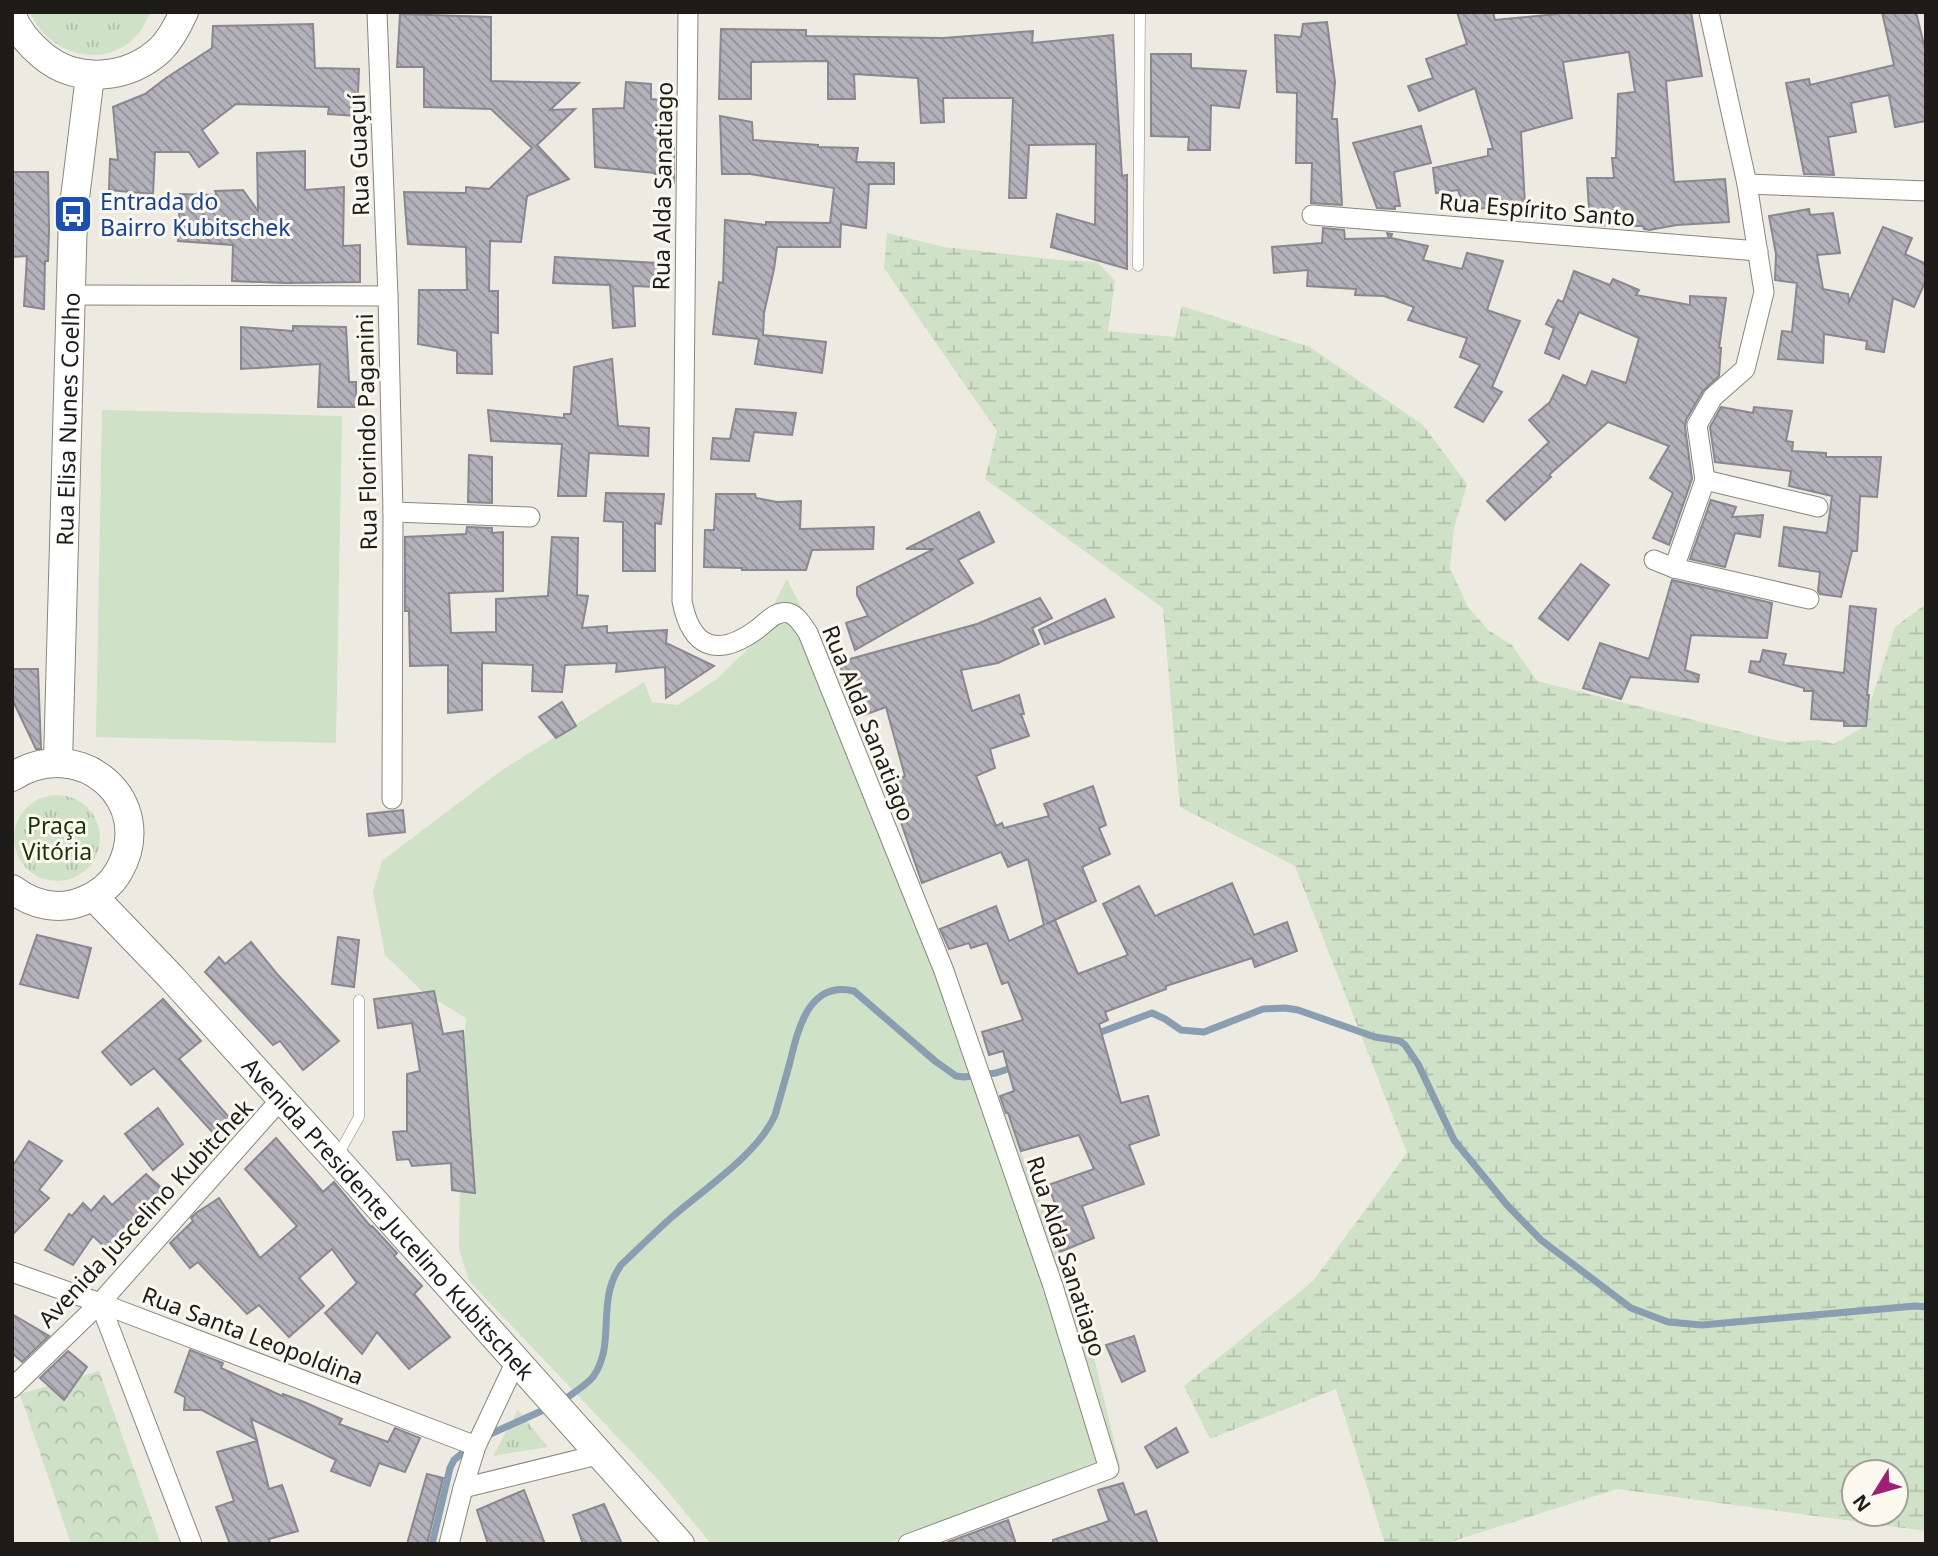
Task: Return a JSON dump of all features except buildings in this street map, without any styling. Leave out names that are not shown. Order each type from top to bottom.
[{"type":"street","points":[[12,16],[30,44],[47,59],[68,70],[90,76],[116,73],[140,64],[161,49],[177,29],[184,12]]},
{"type":"street","name":"Rua Guaçuí","points":[[377,12],[388,296]]},
{"type":"street","name":"Rua Alda Sanatiago","points":[[688,12],[682,601],[685,620],[696,637],[705,644],[721,645],[737,641],[755,631],[777,613],[790,613],[808,633],[944,971],[1053,1286],[1108,1469],[908,1544]]},
{"type":"street","points":[[1674,568],[1705,480],[1697,425],[1713,397],[1745,369],[1764,292],[1747,184],[1709,12]]},
{"type":"street","name":"Rua Elisa Nunes Coelho","points":[[58,762],[73,214],[90,76]]},
{"type":"street","points":[[1747,184],[1926,191]]},
{"type":"street","name":"Rua Espírito Santo","points":[[1312,215],[1758,251]]},
{"type":"street","name":"Rua Florindo Paganini","points":[[72,295],[388,296],[394,512],[392,799]]},
{"type":"street","points":[[1705,480],[1818,507]]},
{"type":"street","points":[[394,512],[530,517]]},
{"type":"street","points":[[1654,560],[1674,568],[1809,599]]},
{"type":"street","points":[[12,889],[23,898],[47,906],[71,905],[94,897],[113,881],[125,859],[130,834],[126,812],[116,792],[100,776],[80,766],[58,762],[15,770]]},
{"type":"street","name":"Avenida Presidente Jucelino Kubitschek","points":[[94,897],[337,1158],[680,1544]]},
{"type":"street","name":"Avenida Juscelino Kubitchek","points":[[12,1388],[100,1303],[282,1098]]},
{"type":"street","name":"Rua Santa Leopoldina","points":[[12,1272],[477,1446]]},
{"type":"street","points":[[100,1303],[192,1544]]},
{"type":"street","points":[[449,1544],[477,1446],[517,1359]]},
{"type":"street","points":[[463,1488],[601,1454]]},
{"type":"lane","points":[[1138,266],[1140,12]]},
{"type":"lane","points":[[337,1158],[359,1117],[359,1000]]},
{"type":"green space","points":[[30,12],[151,12],[129,43],[115,51],[86,55],[72,52],[47,37]]},
{"type":"green space","points":[[887,233],[944,247],[1097,262],[1115,281],[1108,331],[1175,337],[1182,306],[1310,347],[1423,425],[1467,484],[1454,528],[1450,568],[1468,607],[1488,630],[1512,645],[1537,681],[1765,738],[1786,742],[1818,740],[1834,744],[1862,728],[1895,627],[1926,604],[1926,1531],[1904,1528],[1910,1528],[1910,1458],[1840,1458],[1840,1519],[1617,1489],[1444,1544],[1385,1544],[1336,1389],[1210,1439],[1184,1386],[1313,1281],[1407,1153],[1295,866],[1180,807],[1163,608],[985,479],[997,431],[884,268]]},
{"type":"green space","points":[[102,410],[342,416],[336,743],[96,737]]},
{"type":"green space","points":[[787,579],[842,689],[1070,1279],[1086,1325],[1120,1465],[1051,1492],[883,1544],[711,1544],[662,1484],[469,1281],[459,1249],[461,1091],[466,1018],[423,992],[385,955],[373,892],[382,861],[502,770],[644,682],[652,702],[678,705],[718,678],[753,644]]},
{"type":"green space","name":"Praça Vitória","points":[[57,795],[74,798],[88,807],[97,821],[100,838],[97,855],[88,869],[74,878],[57,881],[40,878],[26,869],[17,855],[14,838],[17,821],[26,807],[40,798]]},
{"type":"green space","points":[[99,1371],[161,1544],[71,1544],[20,1394]]},
{"type":"green space","points":[[518,1410],[548,1447],[493,1456]]},
{"type":"waterway","points":[[562,1401],[590,1380],[600,1364],[606,1336],[609,1293],[621,1265],[672,1217],[744,1157],[767,1129],[775,1115],[797,1035],[808,1010],[816,1000],[826,993],[854,991],[956,1076],[996,1073],[1017,1066]]},
{"type":"waterway","points":[[1093,1035],[1152,1013],[1181,1030],[1204,1032],[1263,1009],[1285,1008],[1375,1037],[1400,1041],[1418,1064],[1454,1140],[1507,1205],[1541,1240],[1631,1308],[1668,1322],[1702,1325],[1926,1307]]},
{"type":"waterway","points":[[486,1436],[548,1408]]},
{"type":"waterway","points":[[432,1544],[450,1468],[454,1460],[470,1447]]},
{"type":"place","name":"Entrada do Bairro Kubitschek","points":[[73,214]]}]
